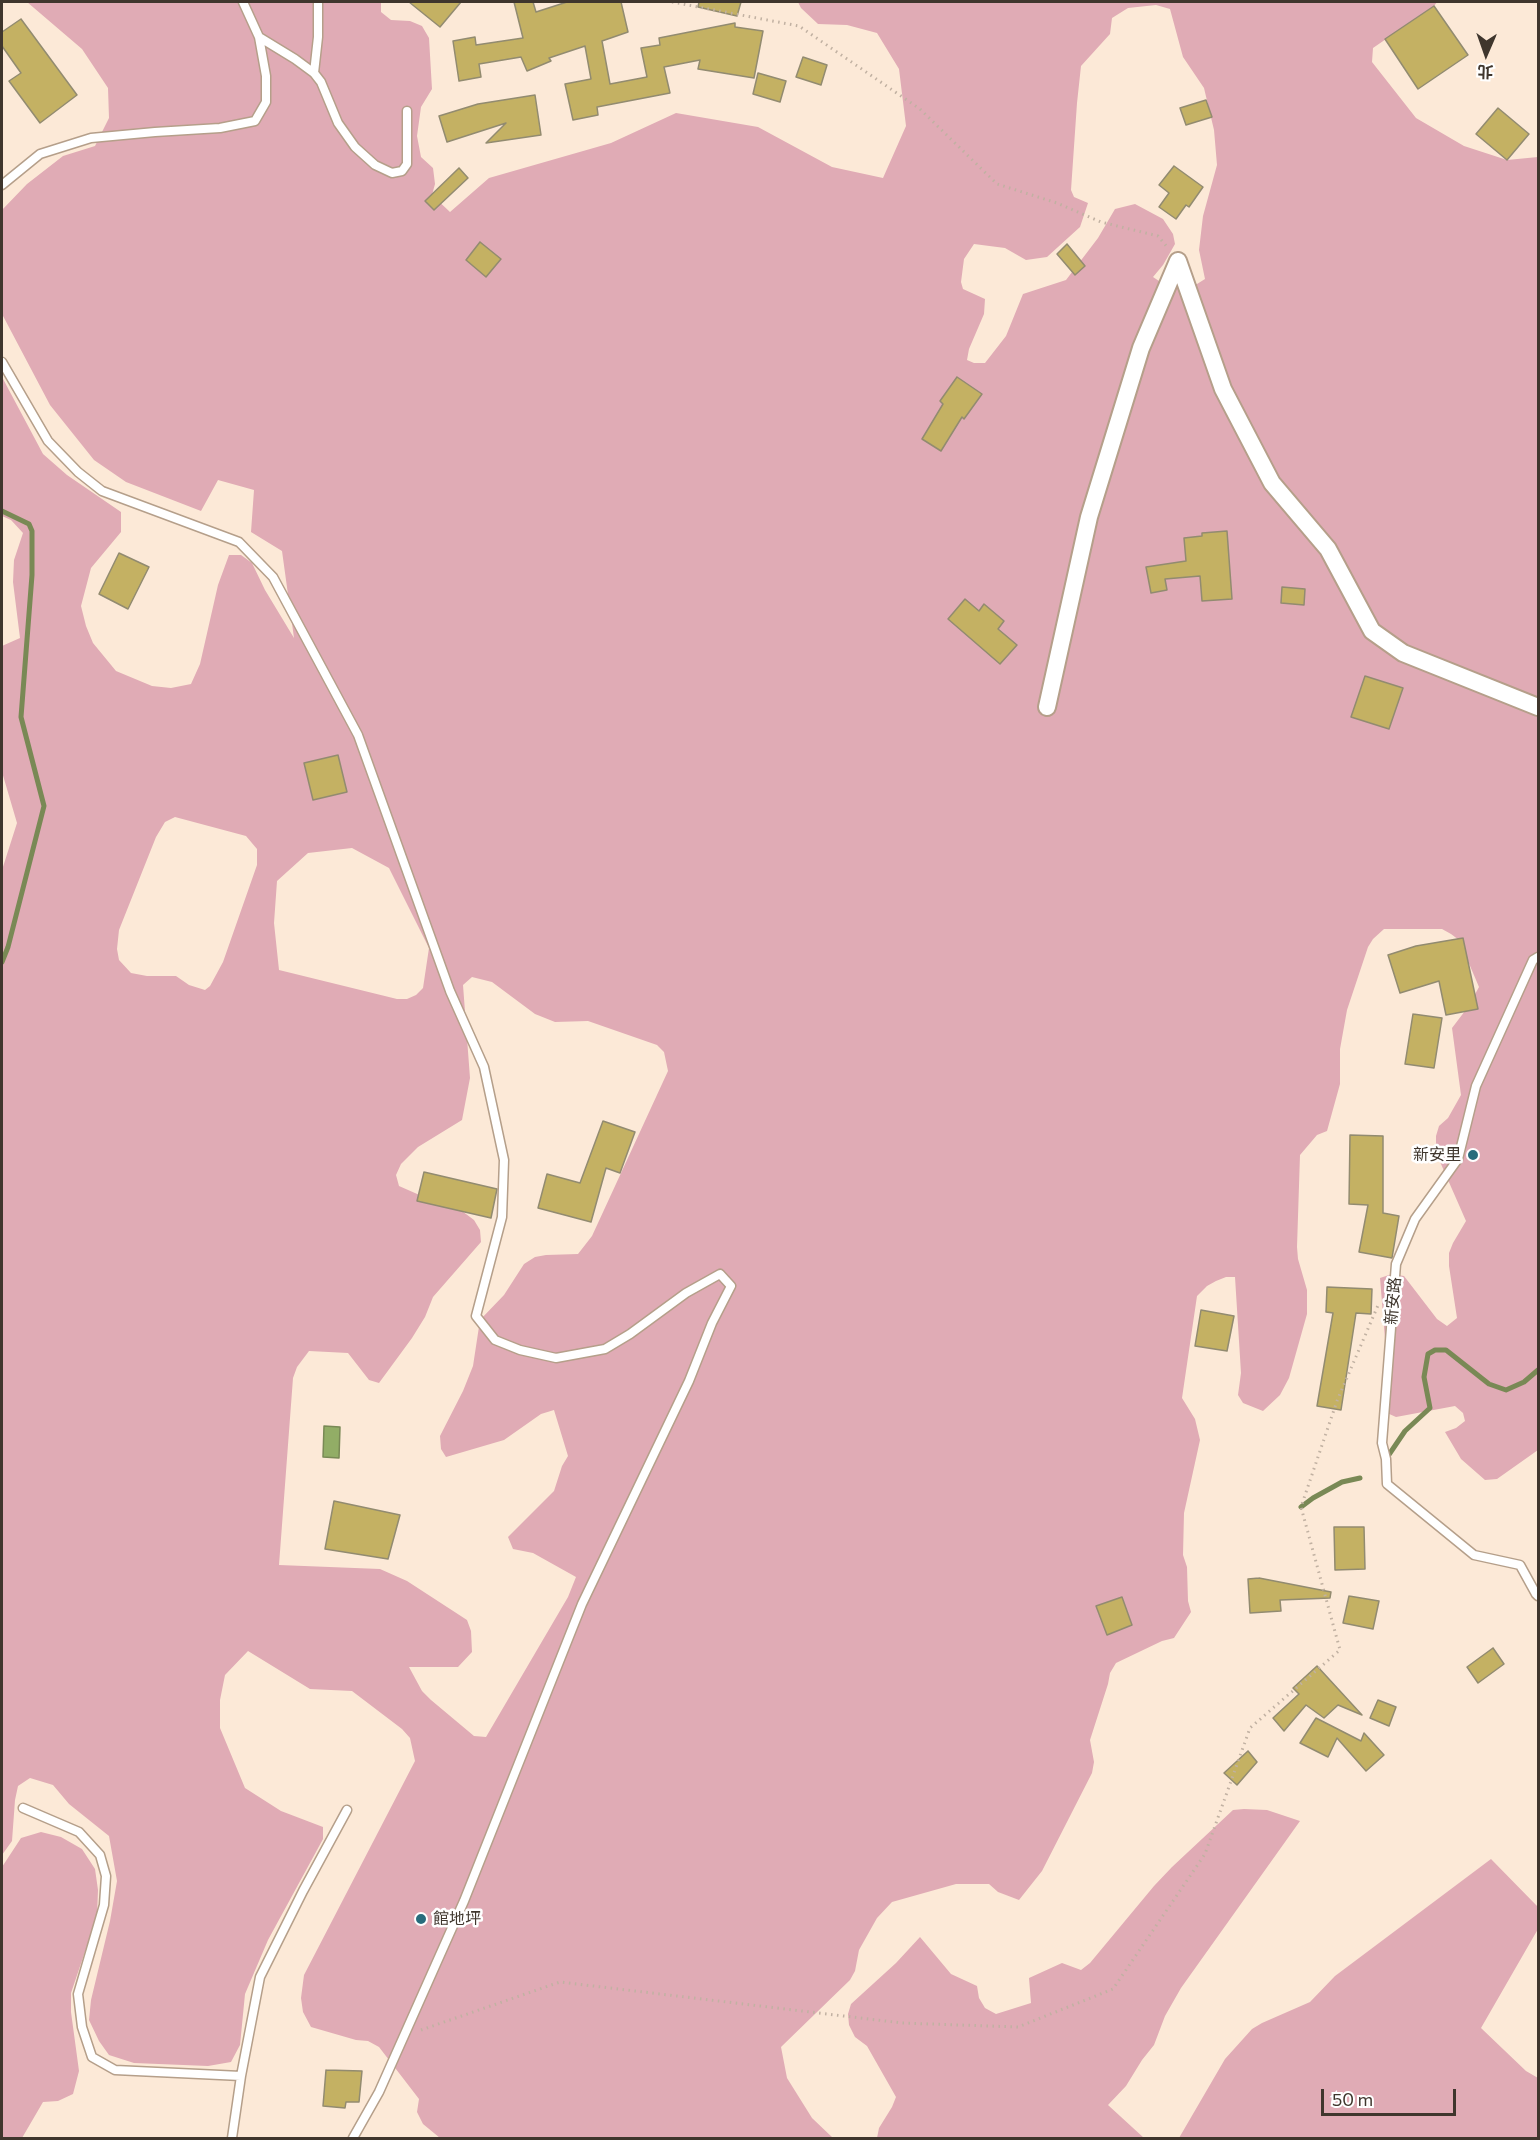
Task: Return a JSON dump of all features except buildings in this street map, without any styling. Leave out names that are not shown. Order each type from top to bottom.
[{"type":"street","points":[[1047,707],[1089,517],[1141,348],[1178,261]]},
{"type":"street","points":[[1178,261],[1223,389],[1261,462],[1272,483],[1328,549],[1372,632],[1402,653],[1539,707]]},
{"type":"lane","points":[[2,185],[40,154],[91,138],[220,128],[255,121],[266,102],[266,76],[259,37],[243,2]]},
{"type":"lane","points":[[314,73],[318,37],[318,2]]},
{"type":"lane","points":[[259,37],[314,73],[321,82],[338,123],[355,147],[375,165],[392,174],[402,171],[407,164],[407,111]]},
{"type":"lane","points":[[2,362],[48,441],[78,472],[102,491],[239,542],[273,577],[358,735],[450,990],[484,1067],[504,1160],[502,1217],[476,1316],[495,1340],[520,1350],[556,1358],[605,1349],[630,1334],[686,1293],[720,1274],[731,1286],[712,1323],[689,1381],[582,1604],[464,1901],[379,2092],[353,2139]]},
{"type":"lane","name":"新安路","points":[[1539,957],[1533,960],[1476,1086],[1458,1159],[1414,1219],[1396,1264],[1382,1443],[1386,1459],[1387,1484],[1474,1555],[1520,1565],[1539,1596]]},
{"type":"lane","points":[[23,1808],[79,1832],[100,1855],[106,1876],[104,1905],[78,1994],[82,2027],[92,2057],[115,2070],[241,2076]]},
{"type":"lane","points":[[232,2139],[241,2076],[260,1977],[347,1810]]},
{"type":"path","points":[[672,2],[799,26],[920,109],[997,184],[1057,203],[1101,222],[1158,236],[1178,261]]},
{"type":"path","points":[[405,2035],[560,1982],[902,2023],[1018,2027],[1113,1989],[1205,1854],[1250,1728],[1340,1650],[1301,1508],[1337,1401],[1383,1296]]},
{"type":"shaded area","points":[[27,2],[381,2],[381,12],[391,20],[410,21],[422,26],[429,38],[432,89],[421,107],[417,136],[421,157],[433,168],[435,184],[432,195],[450,212],[489,178],[611,143],[676,113],[758,127],[832,167],[883,178],[906,126],[899,69],[877,33],[847,25],[818,24],[801,8],[798,2],[1437,2],[1373,48],[1372,62],[1416,118],[1464,146],[1507,160],[1538,157],[1538,1450],[1497,1479],[1485,1480],[1461,1459],[1445,1432],[1465,1421],[1463,1413],[1455,1406],[1396,1417],[1387,1413],[1389,1388],[1380,1278],[1392,1274],[1404,1276],[1437,1319],[1447,1326],[1457,1318],[1449,1253],[1466,1221],[1441,1164],[1436,1148],[1436,1136],[1439,1126],[1448,1118],[1461,1095],[1452,1028],[1468,1007],[1479,987],[1459,940],[1451,934],[1442,929],[1384,929],[1368,947],[1347,1010],[1340,1049],[1340,1084],[1327,1131],[1317,1135],[1300,1155],[1297,1247],[1307,1290],[1307,1314],[1289,1378],[1280,1395],[1263,1411],[1243,1403],[1238,1395],[1241,1373],[1235,1277],[1226,1277],[1216,1281],[1197,1296],[1182,1398],[1195,1419],[1200,1440],[1184,1513],[1183,1555],[1187,1567],[1188,1601],[1191,1612],[1174,1638],[1162,1641],[1116,1663],[1110,1673],[1090,1740],[1094,1762],[1092,1773],[1042,1871],[1019,1900],[998,1892],[989,1884],[956,1884],[892,1902],[877,1918],[859,1950],[855,1971],[850,1980],[781,2047],[787,2078],[812,2118],[833,2138],[440,2138],[423,2124],[417,2112],[419,2099],[379,2047],[368,2041],[356,2040],[311,2027],[303,2012],[301,1998],[304,1975],[415,1761],[410,1738],[402,1729],[352,1691],[310,1689],[248,1651],[225,1675],[220,1700],[220,1728],[245,1788],[281,1811],[323,1827],[323,1839],[268,1940],[245,1994],[240,2045],[231,2062],[208,2066],[134,2063],[109,2055],[99,2041],[89,2020],[91,2000],[117,1881],[109,1836],[69,1804],[53,1785],[30,1778],[18,1786],[12,1841],[2,1855],[2,870],[17,823],[2,772],[2,646],[20,638],[13,582],[14,560],[23,533],[11,520],[2,516],[2,377],[43,454],[67,475],[121,512],[121,532],[91,568],[81,606],[93,643],[116,671],[152,686],[171,688],[191,684],[200,664],[218,585],[229,555],[241,555],[252,563],[265,590],[294,638],[282,551],[251,532],[254,490],[218,480],[201,511],[126,482],[94,460],[50,405],[2,314],[2,210],[27,184],[63,156],[95,146],[109,118],[108,88],[82,49]],"holes":[[[1156,5],[1170,9],[1183,57],[1204,88],[1214,130],[1217,165],[1203,216],[1199,250],[1205,279],[1197,284],[1165,285],[1153,277],[1175,244],[1173,234],[1163,219],[1135,204],[1115,209],[1098,238],[1066,280],[1023,294],[1006,336],[985,363],[974,363],[967,360],[969,349],[984,314],[985,299],[963,289],[961,282],[964,259],[974,244],[1005,248],[1026,260],[1047,257],[1080,227],[1088,203],[1074,197],[1071,190],[1081,66],[1110,34],[1112,18],[1128,8]],[[175,817],[246,836],[257,849],[257,865],[223,962],[210,986],[205,990],[189,985],[176,976],[147,976],[131,973],[119,960],[117,949],[119,930],[156,837],[165,822]],[[352,848],[389,868],[429,948],[423,988],[416,995],[407,999],[397,999],[279,970],[274,923],[277,881],[308,853]],[[472,977],[492,982],[535,1014],[555,1022],[588,1021],[657,1045],[664,1052],[668,1071],[592,1236],[578,1254],[535,1257],[524,1264],[504,1295],[480,1320],[473,1366],[440,1436],[441,1449],[446,1457],[504,1440],[541,1414],[554,1410],[568,1456],[562,1466],[554,1491],[508,1537],[513,1549],[533,1553],[576,1577],[568,1597],[486,1737],[474,1736],[431,1700],[422,1691],[409,1667],[458,1667],[472,1652],[471,1631],[467,1620],[407,1581],[380,1569],[279,1565],[293,1378],[297,1367],[309,1351],[348,1353],[369,1380],[379,1383],[412,1338],[425,1317],[433,1297],[481,1242],[480,1230],[474,1220],[462,1211],[449,1208],[399,1186],[396,1175],[401,1164],[418,1147],[462,1120],[470,1078],[463,985]]]},
{"type":"shaded area","points":[[324,1426],[340,1427],[339,1458],[323,1457]]},
{"type":"shaded area","points":[[1233,1810],[1267,1810],[1300,1821],[1181,1988],[1165,2016],[1154,2045],[1126,2086],[1108,2105],[1144,2138],[877,2138],[879,2128],[896,2097],[867,2046],[855,2037],[849,2025],[848,2014],[851,2004],[896,1963],[920,1937],[951,1974],[977,1986],[979,1998],[985,2008],[996,2014],[1031,2003],[1029,1978],[1062,1963],[1081,1970],[1090,1963],[1172,1867]]},
{"type":"shaded area","points":[[41,1832],[61,1837],[82,1849],[95,1869],[98,1890],[97,1916],[71,1993],[71,2012],[79,2071],[73,2094],[58,2101],[43,2102],[22,2138],[2,2138],[2,1867],[21,1838]]},
{"type":"shaded area","points":[[1491,1859],[1538,1907],[1538,1929],[1481,2028],[1526,2071],[1538,2078],[1538,2138],[1179,2138],[1225,2059],[1252,2029],[1310,2002],[1335,1976]]},
{"type":"waterway","points":[[2,511],[29,524],[32,531],[32,575],[21,717],[44,806],[8,947],[2,962]]},
{"type":"waterway","points":[[1386,1459],[1405,1431],[1430,1408],[1424,1377],[1428,1354],[1435,1350],[1446,1350],[1489,1384],[1506,1390],[1524,1382],[1538,1370]]},
{"type":"waterway","points":[[1301,1507],[1342,1482],[1360,1478]]},
{"type":"place","name":"新安里","points":[[1473,1155]]},
{"type":"place","name":"館地坪","points":[[421,1919]]}]
